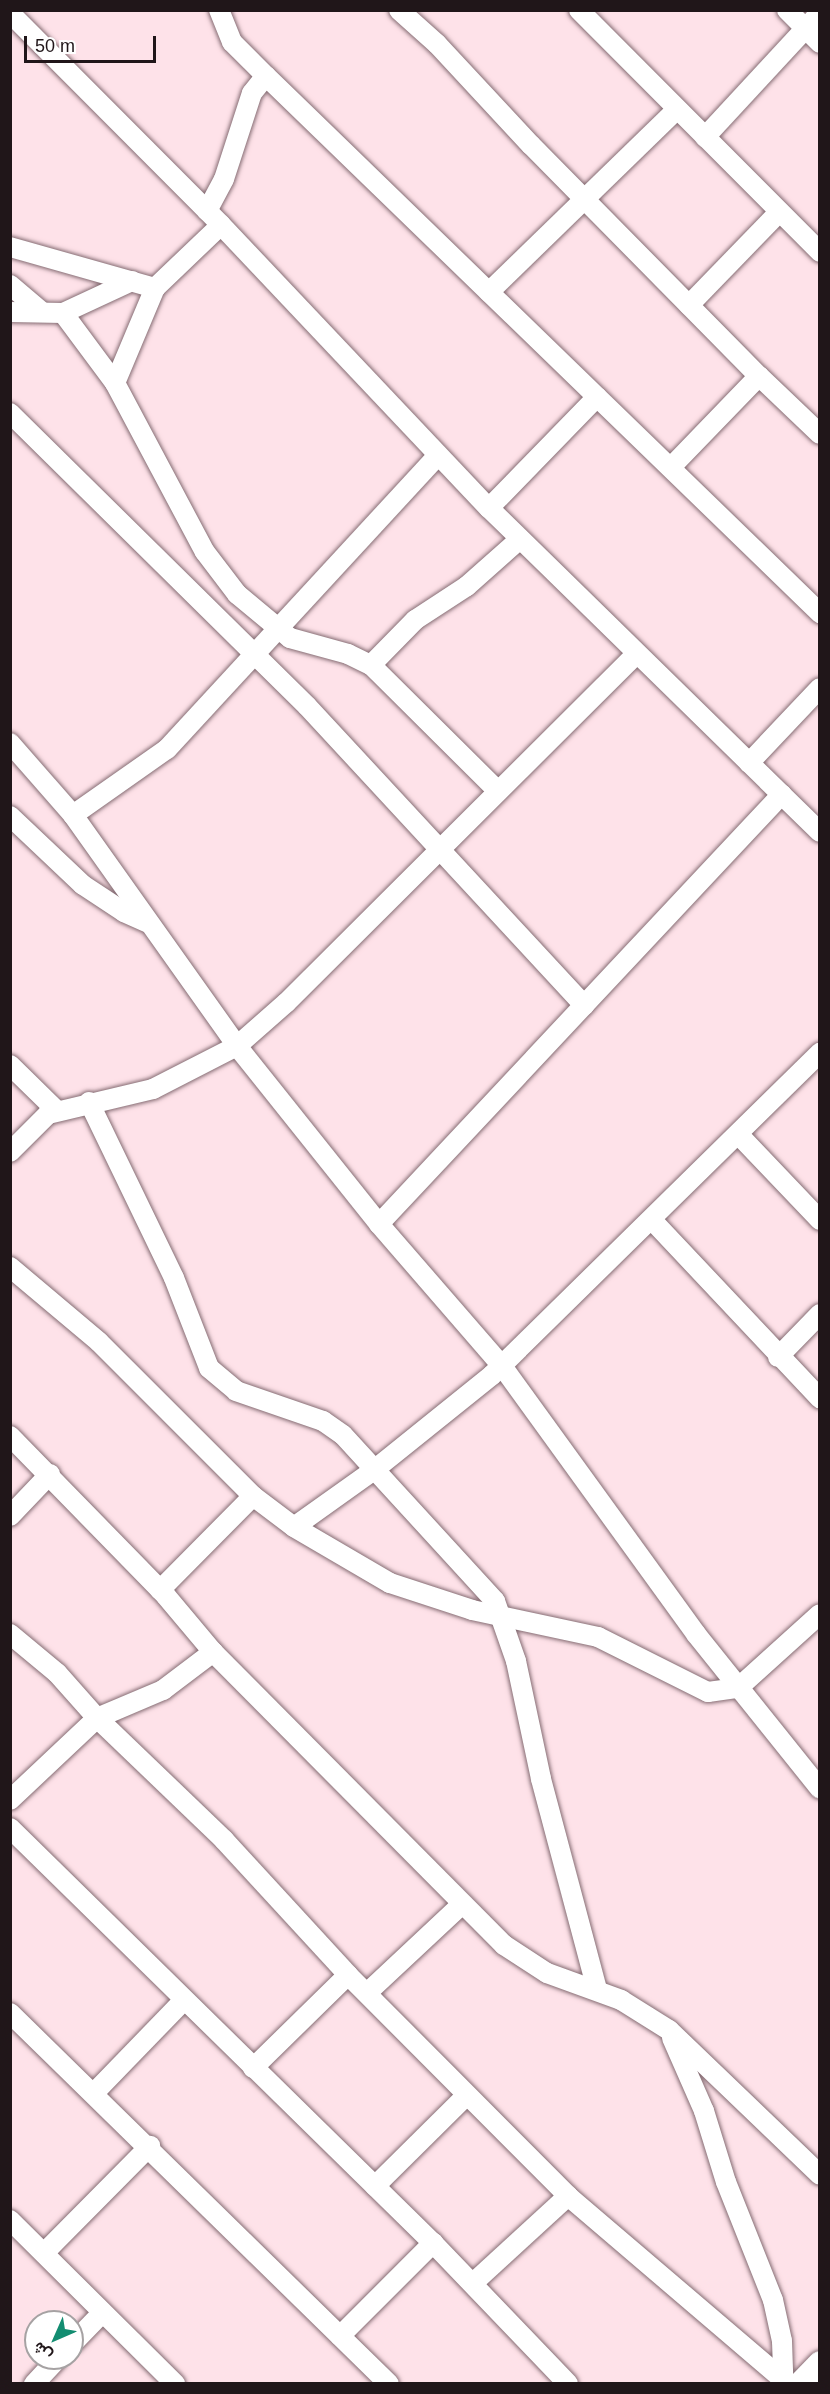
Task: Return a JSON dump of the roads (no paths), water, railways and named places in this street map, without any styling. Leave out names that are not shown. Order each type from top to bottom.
[{"type":"street","points":[[219,10],[232,42],[819,613]]},
{"type":"street","points":[[399,10],[759,376],[819,434]]},
{"type":"street","points":[[579,10],[819,252]]},
{"type":"street","points":[[787,10],[819,43]]},
{"type":"street","points":[[705,137],[819,13]]},
{"type":"street","points":[[10,14],[214,218],[437,456],[519,539],[819,832]]},
{"type":"street","points":[[115,383],[155,288],[214,218],[244,111],[266,76]]},
{"type":"street","points":[[489,292],[677,109]]},
{"type":"street","points":[[689,305],[779,212]]},
{"type":"street","points":[[10,247],[155,288]]},
{"type":"street","points":[[10,312],[63,313],[132,281]]},
{"type":"street","points":[[10,285],[42,312]]},
{"type":"street","points":[[63,313],[115,383],[205,552],[237,594],[278,630],[297,641],[348,654],[371,665],[498,791]]},
{"type":"street","points":[[671,467],[759,376]]},
{"type":"street","points":[[489,508],[597,397]]},
{"type":"street","points":[[10,413],[256,655],[584,1005]]},
{"type":"street","points":[[73,814],[158,758],[256,655],[437,456]]},
{"type":"street","points":[[371,665],[416,620],[467,586],[519,539]]},
{"type":"street","points":[[10,1152],[38,1122],[57,1111],[153,1089],[237,1046],[286,1003],[636,654]]},
{"type":"street","points":[[749,763],[819,688]]},
{"type":"street","points":[[10,743],[73,814],[146,922],[237,1046],[380,1224],[502,1366],[738,1688],[819,1789]]},
{"type":"street","points":[[380,1224],[782,794]]},
{"type":"street","points":[[10,816],[83,885],[124,912],[146,922]]},
{"type":"street","points":[[294,1527],[374,1470],[502,1366],[819,1053]]},
{"type":"street","points":[[10,1065],[57,1111]]},
{"type":"street","points":[[89,1102],[174,1278],[209,1368],[244,1395],[323,1421],[343,1436],[475,1576],[503,1617],[597,1989]]},
{"type":"street","points":[[738,1134],[819,1220]]},
{"type":"street","points":[[652,1220],[778,1357],[819,1398]]},
{"type":"street","points":[[10,1267],[99,1342],[253,1496],[294,1527],[390,1583],[503,1617],[598,1637],[708,1692],[738,1688],[819,1614]]},
{"type":"street","points":[[778,1357],[819,1314]]},
{"type":"street","points":[[10,1436],[50,1474],[160,1590],[213,1652],[461,1905],[526,1960],[564,1981],[597,1989],[669,2030],[819,2175]]},
{"type":"street","points":[[10,1516],[50,1474]]},
{"type":"street","points":[[160,1590],[253,1496]]},
{"type":"street","points":[[10,1634],[57,1673],[97,1719],[224,1840],[348,1975],[568,2196],[803,2377]]},
{"type":"street","points":[[10,1800],[97,1719],[163,1690],[213,1652]]},
{"type":"street","points":[[10,1828],[183,2001],[433,2243],[568,2384]]},
{"type":"street","points":[[367,1993],[461,1905]]},
{"type":"street","points":[[253,2068],[348,1975]]},
{"type":"street","points":[[94,2093],[183,2001]]},
{"type":"street","points":[[10,2013],[150,2146],[389,2384]]},
{"type":"street","points":[[669,2030],[704,2111],[726,2182],[773,2300],[782,2341],[803,2377]]},
{"type":"street","points":[[375,2186],[466,2095]]},
{"type":"street","points":[[44,2253],[150,2146]]},
{"type":"street","points":[[472,2283],[568,2196]]},
{"type":"street","points":[[10,2220],[175,2384]]},
{"type":"street","points":[[340,2336],[433,2243]]},
{"type":"street","points":[[84,2332],[102,2313]]},
{"type":"street","points":[[34,2384],[47,2370]]}]
